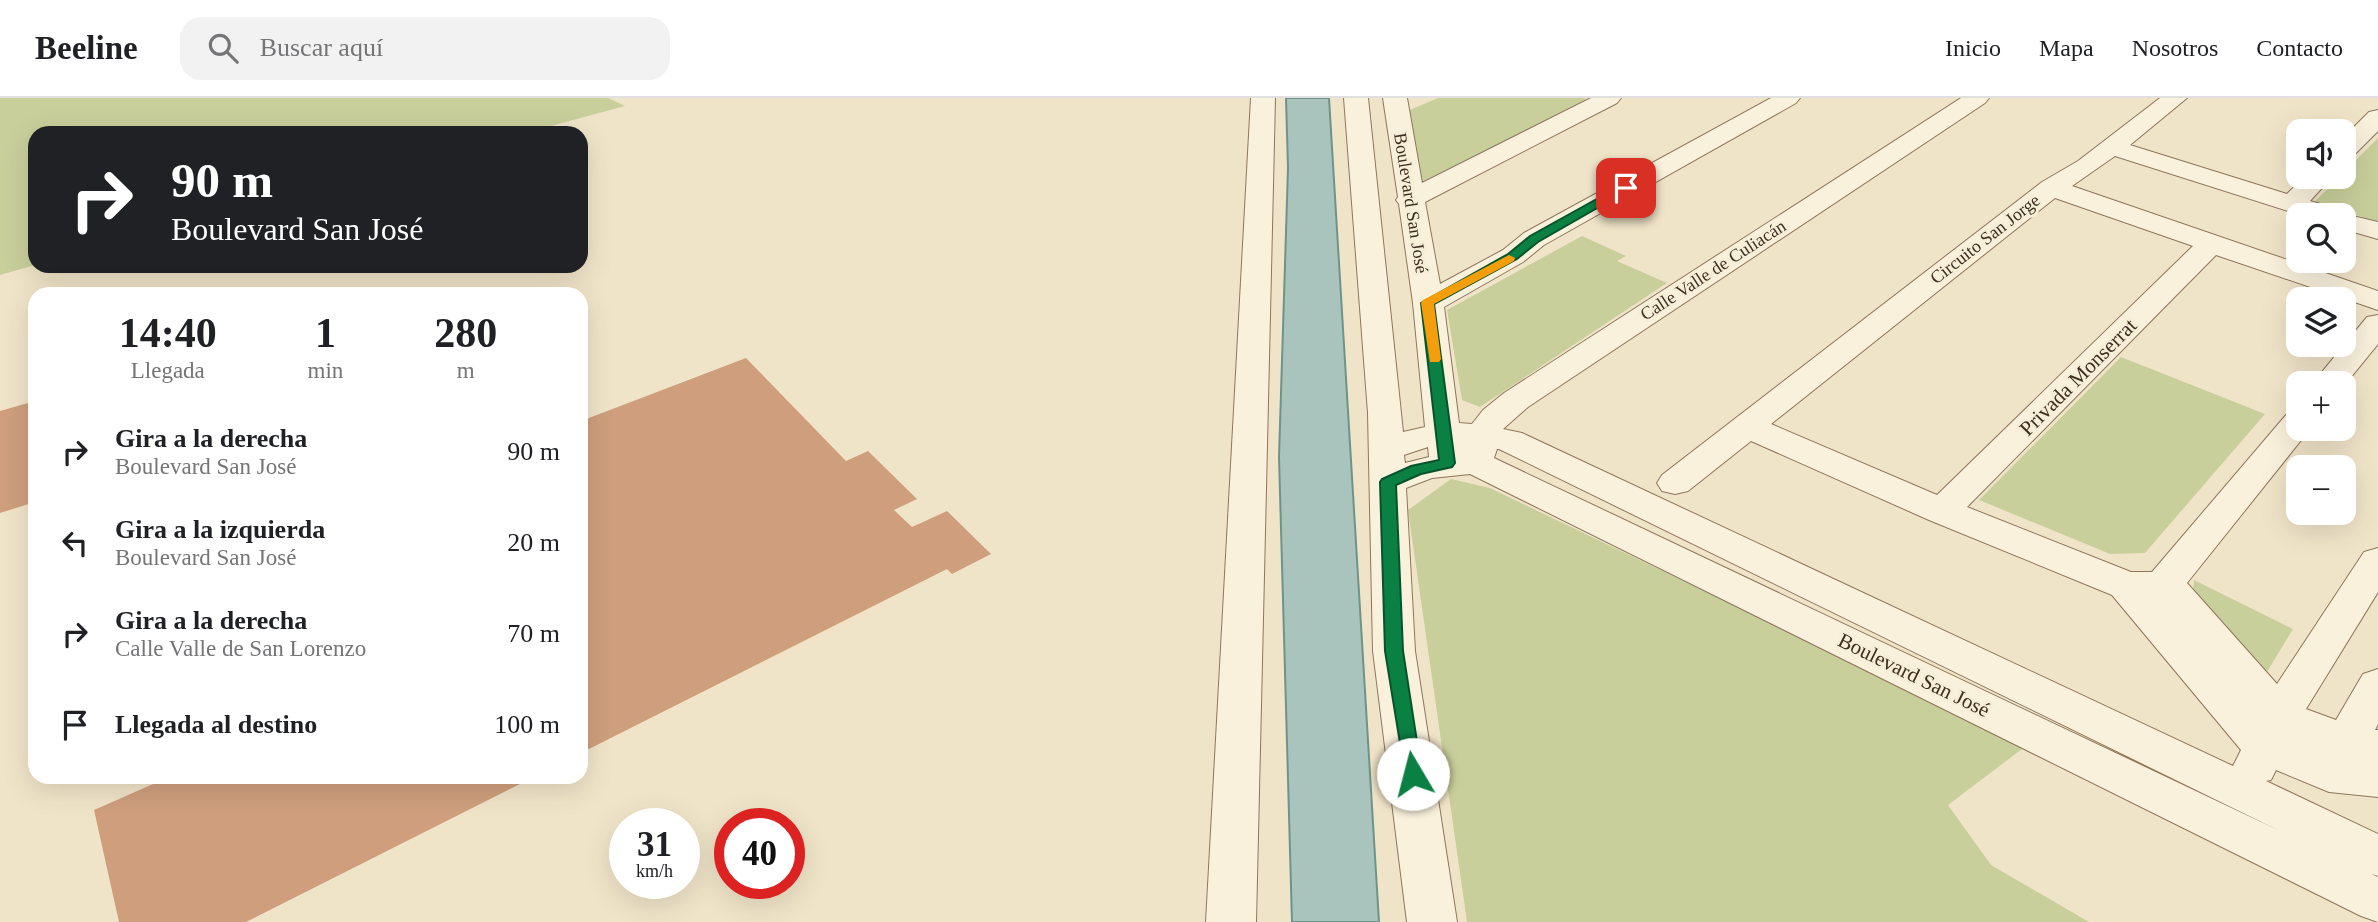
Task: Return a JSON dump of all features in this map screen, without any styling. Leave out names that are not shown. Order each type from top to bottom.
[{"type":"street","points":[[1231,922],[1263,98]]},
{"type":"street","points":[[1356,98],[1385,413],[1394,651],[1432,922]]},
{"type":"street","points":[[1409,200],[1609,98]]},
{"type":"street","points":[[1428,303],[1513,256],[1534,239],[1788,98]]},
{"type":"street","name":"Calle Valle de Culiacán","points":[[1458,440],[1977,98]]},
{"type":"street","points":[[2051,188],[2112,147],[2175,98]]},
{"type":"street","name":"Boulevard San José","points":[[1405,102],[1409,200],[1458,440],[2296,839],[2378,901]]},
{"type":"street","points":[[2356,139],[2378,117]]},
{"type":"street","points":[[2112,147],[2289,203]]},
{"type":"street","name":"Circuito San Jorge","points":[[1675,483],[2051,188],[2378,301]]},
{"type":"street","points":[[2293,203],[2307,189]]},
{"type":"street","points":[[2356,224],[2378,231]]},
{"type":"street","name":"Privada Monserrat","points":[[1942,511],[2213,242]]},
{"type":"street","points":[[2339,371],[2378,324]]},
{"type":"street","points":[[1385,413],[1458,440]]},
{"type":"street","points":[[1746,426],[1942,511],[2145,584],[2272,731],[2351,755],[2378,779]]},
{"type":"street","points":[[2145,584],[2286,435]]},
{"type":"street","points":[[1387,466],[1417,470],[1458,440]]},
{"type":"street","points":[[2234,808],[2272,731],[2378,561]]},
{"type":"street","points":[[2296,839],[2351,755],[2378,685]]},
{"type":"street","name":"Boulevard San José","points":[[2296,839],[2378,856]]},
{"type":"green space","points":[[0,98],[608,98],[625,106],[551,126],[28,126],[28,267],[0,275]]},
{"type":"green space","points":[[1438,98],[1588,100],[1421,182],[1405,112]]},
{"type":"green space","points":[[2378,138],[2378,222],[2356,215],[2356,203],[2314,202],[2328,189],[2356,189],[2356,160]]},
{"type":"green space","points":[[1582,236],[1626,256],[1617,261],[1667,283],[1480,407],[1462,400],[1447,310]]},
{"type":"green space","points":[[2121,357],[2265,414],[2145,553],[2110,554],[1979,500]]},
{"type":"green space","points":[[1451,479],[1490,488],[2026,746],[1948,805],[1991,865],[2089,922],[1467,922],[1408,510]]},
{"type":"green space","points":[[2194,580],[2293,629],[2267,672],[2193,591]]},
{"type":"water","points":[[1286,98],[1329,98],[1379,922],[1292,922],[1279,457],[1288,168]]},
{"type":"building","points":[[746,358],[846,461],[868,451],[917,499],[894,510],[912,527],[947,511],[991,554],[952,574],[947,569],[588,749],[588,418]]},
{"type":"building","points":[[28,403],[28,504],[0,513],[0,411]]},
{"type":"building","points":[[153,784],[520,784],[246,922],[119,922],[94,810]]},
{"type":"slow traffic","points":[[1434,359],[1428,303],[1509,258]]},
{"type":"route","points":[[1413,774],[1394,651],[1388,482],[1417,470],[1447,463],[1428,303],[1513,256],[1534,239],[1626,188]]}]
